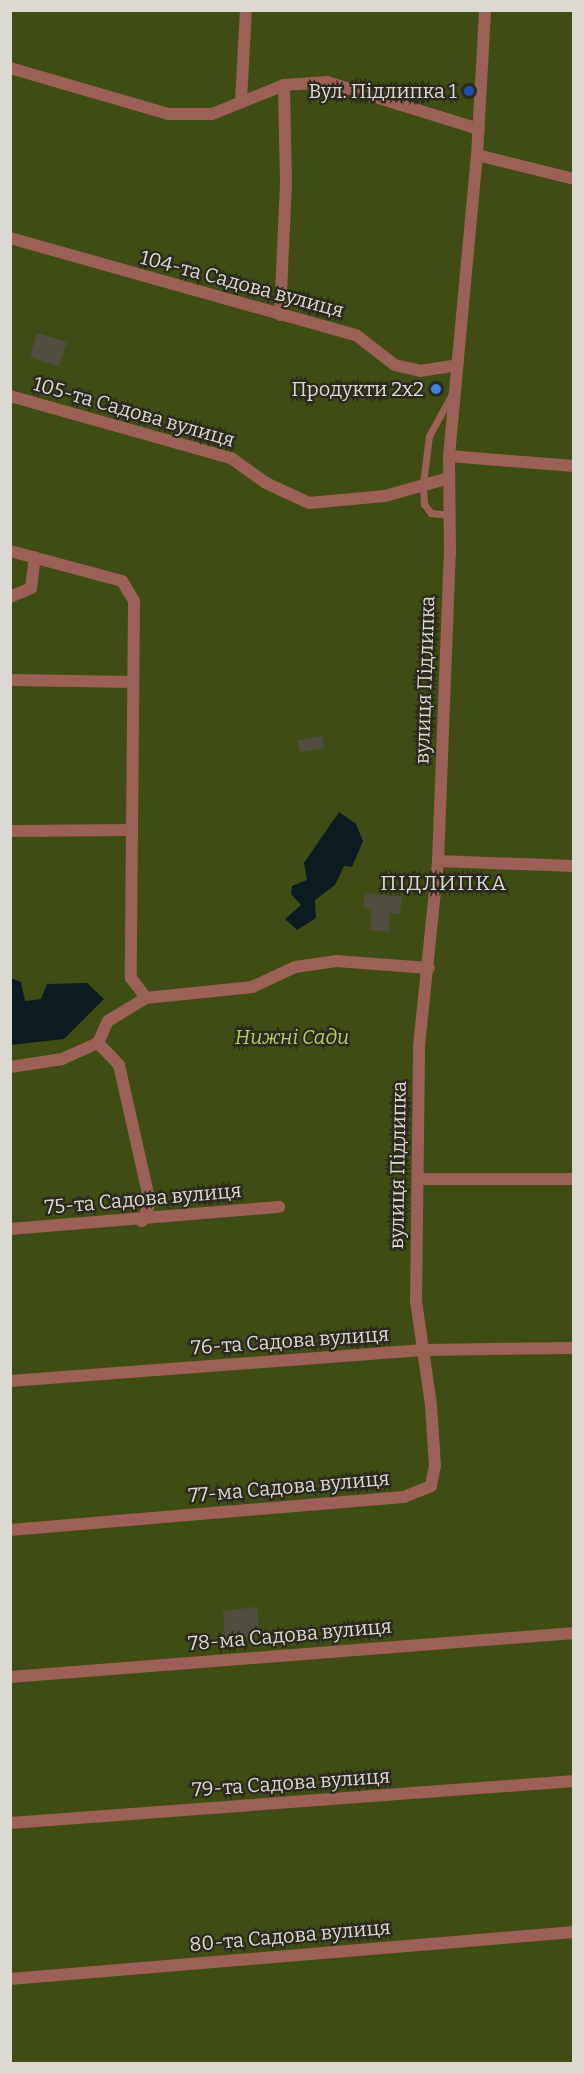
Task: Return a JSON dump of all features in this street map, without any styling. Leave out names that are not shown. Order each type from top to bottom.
[{"type":"street","points":[[241,101],[246,10]]},
{"type":"street","name":"вулиця Підлипка","points":[[423,1350],[416,1301],[419,1046],[429,969],[438,861],[450,515],[449,456],[477,155],[485,10]]},
{"type":"street","points":[[10,68],[168,114],[212,114],[284,86],[327,82],[479,129]]},
{"type":"street","points":[[280,315],[286,184],[284,86]]},
{"type":"street","points":[[477,155],[573,179]]},
{"type":"street","name":"104-та Садова вулиця","points":[[10,238],[356,335],[395,365],[420,371],[456,365]]},
{"type":"street","name":"105-та Садова вулиця","points":[[10,396],[231,458],[266,483],[309,503],[385,496],[423,483],[449,478]]},
{"type":"street","points":[[449,456],[573,466]]},
{"type":"street","points":[[10,551],[122,581],[134,601],[131,978],[146,998]]},
{"type":"street","points":[[10,597],[32,588],[35,557]]},
{"type":"street","points":[[10,680],[133,682]]},
{"type":"street","points":[[10,831],[132,830]]},
{"type":"street","points":[[438,861],[573,866]]},
{"type":"street","points":[[10,1067],[62,1059],[98,1043],[108,1021],[146,998],[252,987],[295,967],[336,961],[429,969]]},
{"type":"street","points":[[98,1043],[119,1065],[150,1203],[142,1221]]},
{"type":"street","points":[[418,1179],[573,1179]]},
{"type":"street","name":"75-та Садова вулиця","points":[[10,1229],[142,1221],[279,1207]]},
{"type":"street","name":"76-та Садова вулиця","points":[[10,1381],[423,1350],[573,1348]]},
{"type":"street","name":"77-ма Садова вулиця","points":[[10,1530],[404,1497],[431,1486],[433,1425],[423,1350]]},
{"type":"street","name":"78-ма Садова вулиця","points":[[10,1677],[573,1633]]},
{"type":"street","name":"79-та Садова вулиця","points":[[10,1823],[573,1781]]},
{"type":"street","name":"80-та Садова вулиця","points":[[10,1979],[573,1932]]},
{"type":"lane","points":[[450,515],[431,513],[424,504],[423,483],[429,436],[454,392]]},
{"type":"green space","name":"Нижні Сади","points":[[11,11],[573,11],[573,2063],[11,2063]]},
{"type":"shaded area","points":[[339,812],[356,824],[363,841],[352,867],[344,866],[335,885],[315,900],[316,918],[297,930],[285,919],[301,905],[291,894],[292,886],[307,880],[304,863]]},
{"type":"shaded area","points":[[11,978],[21,982],[25,1001],[41,999],[47,984],[87,983],[104,999],[64,1039],[11,1045]]},
{"type":"building","points":[[37,333],[67,342],[59,367],[30,357]]},
{"type":"building","points":[[322,736],[324,748],[300,752],[297,740]]},
{"type":"building","points":[[365,893],[402,897],[400,914],[390,913],[389,932],[370,930],[372,909],[363,908]]},
{"type":"building","points":[[257,1607],[260,1636],[225,1640],[223,1611]]},
{"type":"place","name":"Вул. Підлипка 1","points":[[469,91]]},
{"type":"place","name":"Продукти 2х2","points":[[436,389]]},
{"type":"district","name":"ПІДЛИПКА","points":[[444,883]]}]
